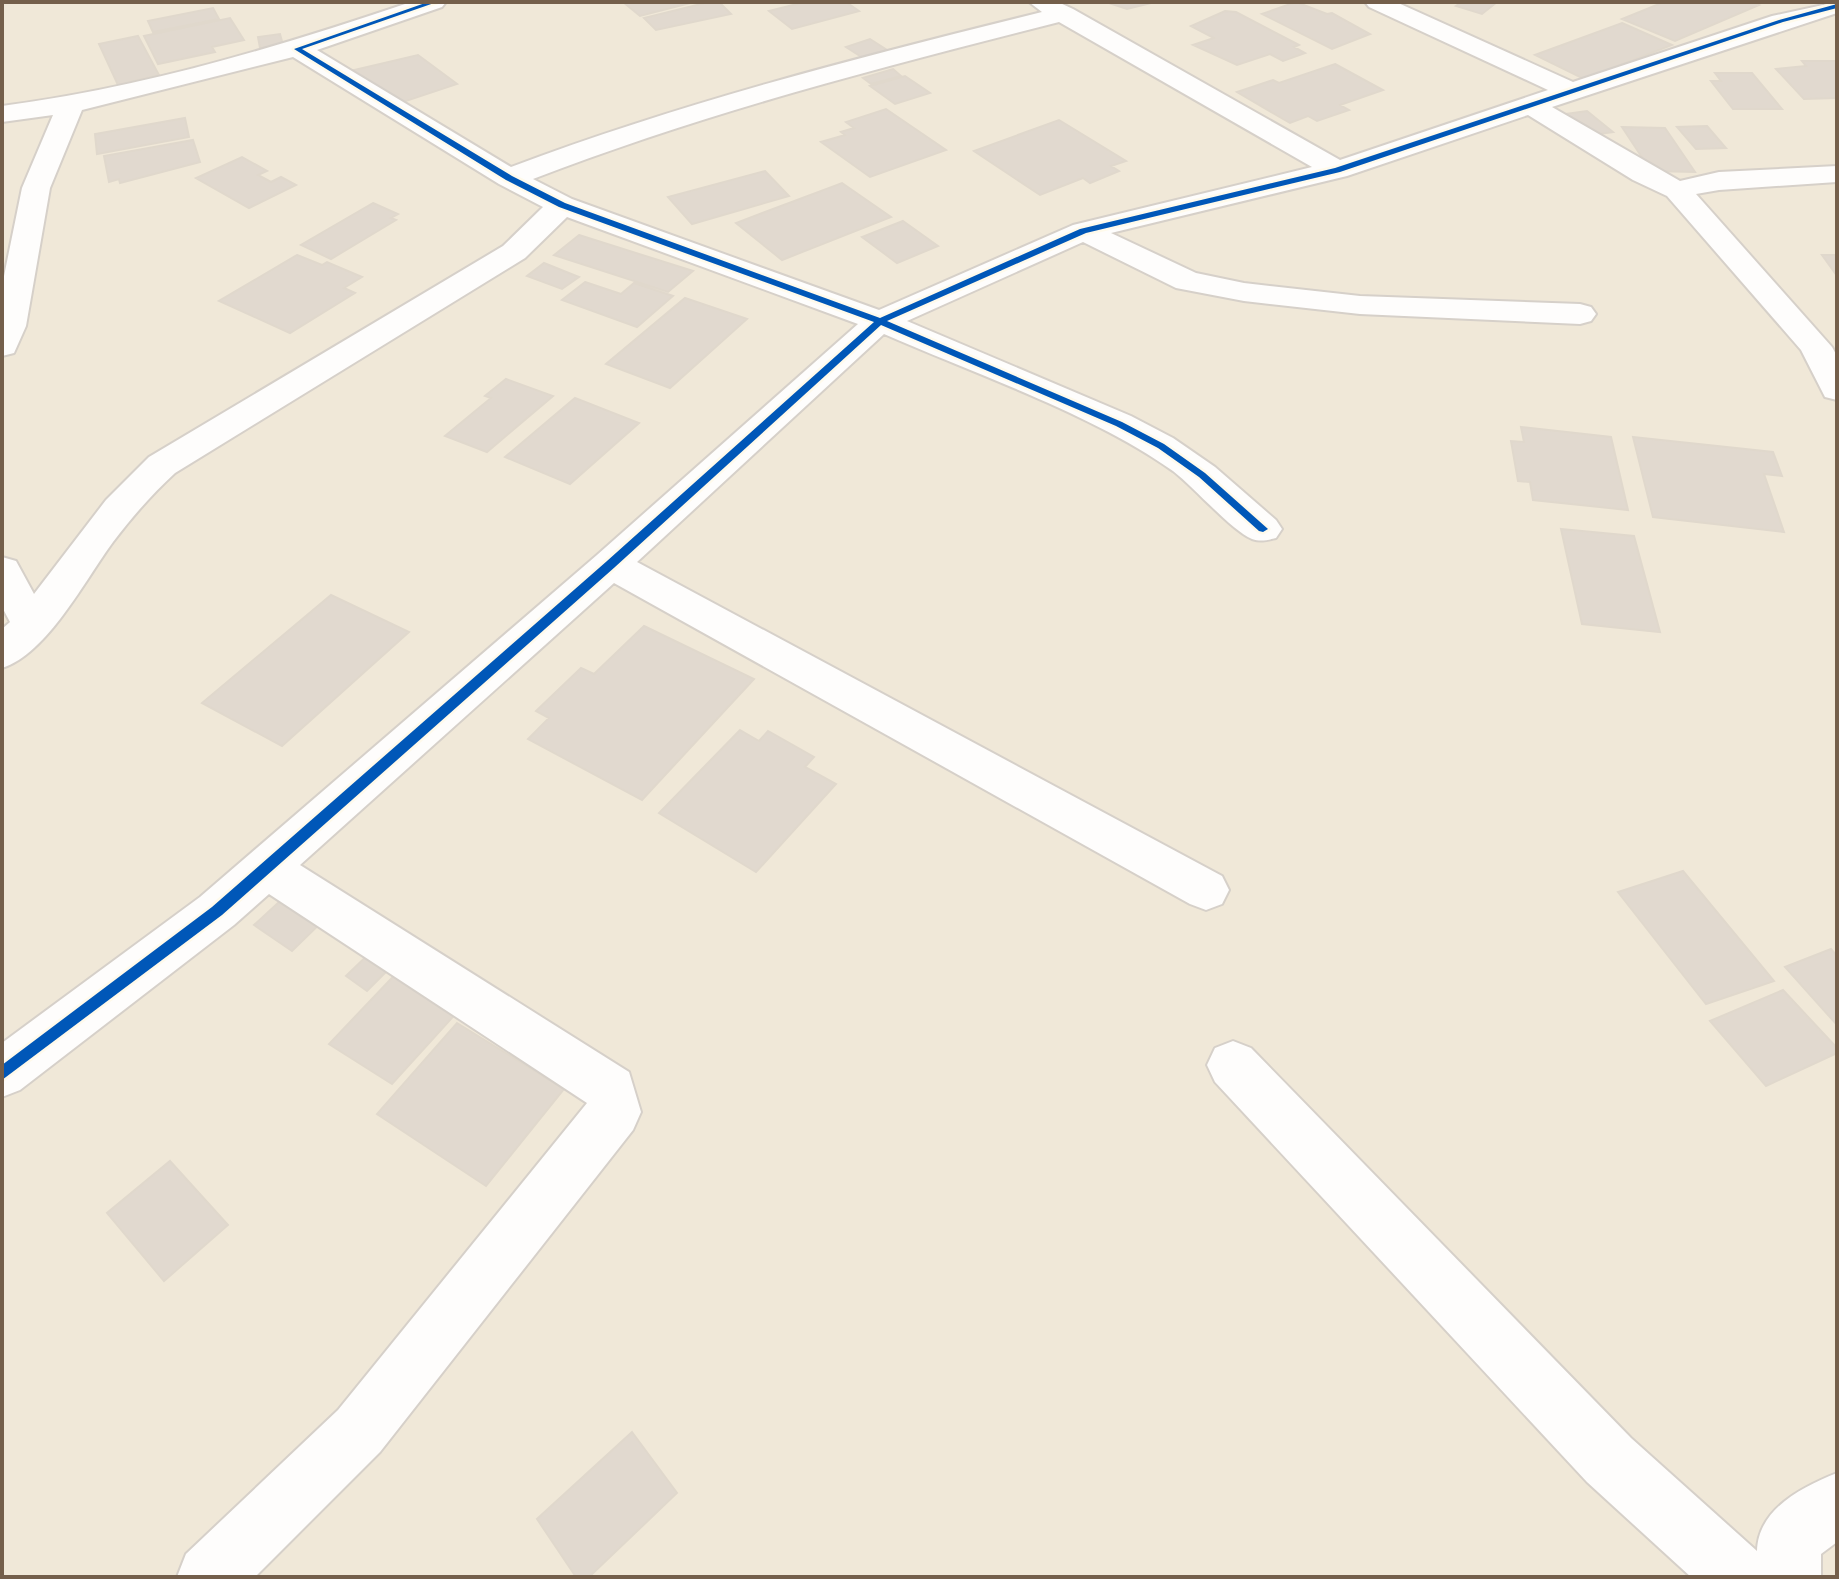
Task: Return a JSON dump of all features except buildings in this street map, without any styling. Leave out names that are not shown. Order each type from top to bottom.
[{"type":"street","points":[[2,114],[71,105],[297,49],[434,2]]},
{"type":"street","points":[[1041,2],[1337,170]]},
{"type":"street","points":[[1377,2],[1444,36],[1571,91]]},
{"type":"street","points":[[2,1073],[217,911],[611,564],[880,321],[1083,231],[1337,170],[1837,6]]},
{"type":"street","points":[[509,178],[580,151],[837,70],[1064,14]]},
{"type":"street","points":[[1444,36],[1460,56],[1526,106],[1643,174],[1677,190],[1826,347],[1837,390]]},
{"type":"street","points":[[297,49],[509,178],[562,205],[880,321],[1119,424],[1161,446],[1263,529]]},
{"type":"street","points":[[2,346],[10,326],[13,258],[36,188],[71,105]]},
{"type":"street","points":[[1677,190],[1719,181],[1837,174]]},
{"type":"street","points":[[2,653],[32,627],[136,486],[162,465],[514,252],[562,205]]},
{"type":"street","points":[[1083,231],[1187,281],[1244,292],[1360,305],[1580,314]]},
{"type":"street","points":[[611,564],[1206,890]]},
{"type":"street","points":[[2,570],[32,627]]},
{"type":"street","points":[[209,1577],[359,1431],[615,1112],[611,1089],[265,867]]},
{"type":"street","points":[[1233,1065],[1609,1460],[1738,1577]]},
{"type":"street","points":[[1789,1577],[1789,1538],[1837,1504]]},
{"type":"shaded area","points":[[2,2],[1837,2],[1837,1577],[2,1577]]},
{"type":"cycle path","points":[[434,2],[297,49],[509,178],[562,205],[880,321],[1119,424],[1161,446],[1202,475],[1263,529]]},
{"type":"cycle path","points":[[2,1073],[217,911],[611,564],[880,321],[1083,231],[1337,170],[1781,21],[1837,6]]}]
